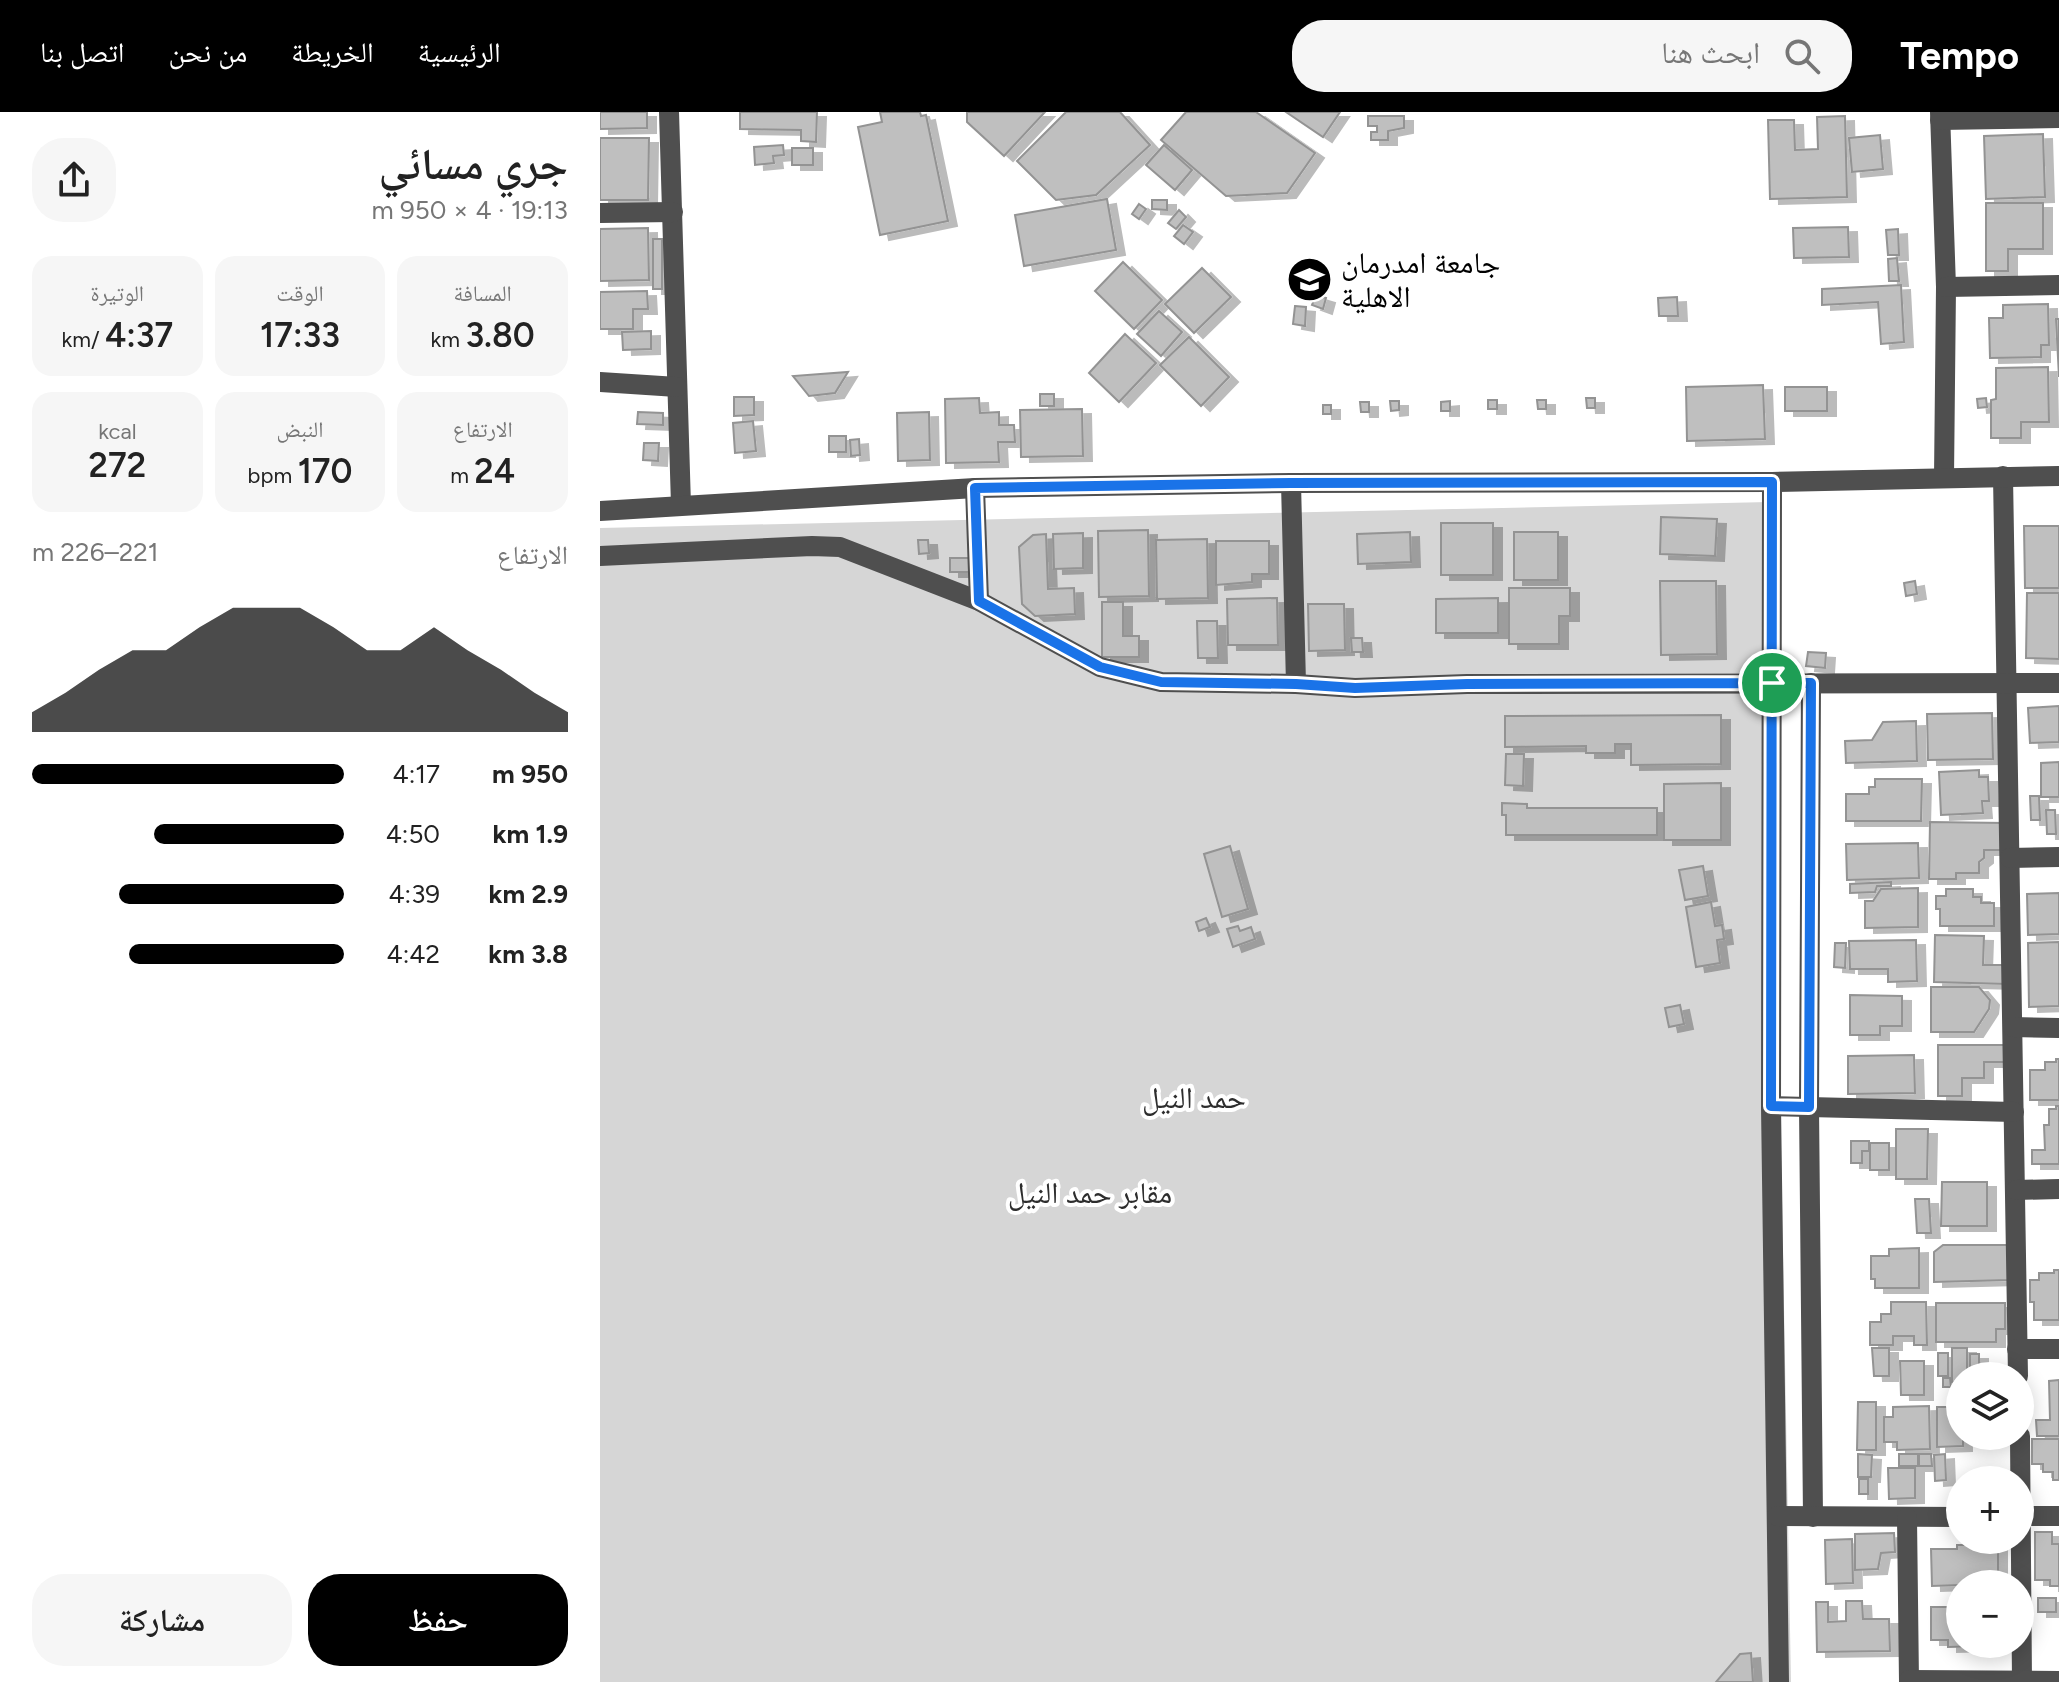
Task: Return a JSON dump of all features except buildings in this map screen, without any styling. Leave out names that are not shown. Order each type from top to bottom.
[{"type":"street","points":[[669,112],[681,505]]},
{"type":"street","points":[[1944,477],[1946,287],[1940,116],[2059,118]]},
{"type":"street","points":[[600,213],[673,212]]},
{"type":"street","points":[[1946,287],[2059,285]]},
{"type":"street","points":[[600,382],[677,387]]},
{"type":"street","points":[[2003,476],[2017,1362]]},
{"type":"street","points":[[600,511],[975,488],[1291,483],[1772,482],[2059,476]]},
{"type":"street","points":[[1772,482],[1771,1106],[1779,1682]]},
{"type":"street","points":[[1291,483],[1296,684]]},
{"type":"street","points":[[975,488],[979,601]]},
{"type":"street","points":[[600,556],[840,547],[979,601],[1100,667],[1161,682],[1355,688],[1467,684],[2059,683]]},
{"type":"street","points":[[1811,683],[1809,1107],[1813,1517]]},
{"type":"street","points":[[2010,858],[2059,857]]},
{"type":"street","points":[[2013,1027],[2059,1028]]},
{"type":"street","points":[[1771,1106],[2014,1112]]},
{"type":"street","points":[[2016,1190],[2059,1189]]},
{"type":"street","points":[[2017,1349],[2059,1349]]},
{"type":"street","points":[[1777,1516],[1946,1517]]},
{"type":"street","points":[[2034,1516],[2059,1516]]},
{"type":"street","points":[[1907,1518],[1909,1681],[2059,1681]]},
{"type":"street","points":[[2021,1554],[2022,1682]]},
{"type":"green space","name":"مقابر حمد النيل","points":[[1769,502],[1791,1682],[600,1682],[600,528]]},
{"type":"place","name":"جامعة امدرمان الاهلية","points":[[1310,280]]},
{"type":"route","points":[[1772,683],[1467,684],[1355,688],[1161,682],[1121,674],[1100,667],[979,601],[975,488],[1291,483],[1772,482],[1772,683],[1771,1106],[1809,1107],[1811,683],[1772,683]]},
{"type":"park label","name":"حمد النيل","points":[[1194,1098]]}]
